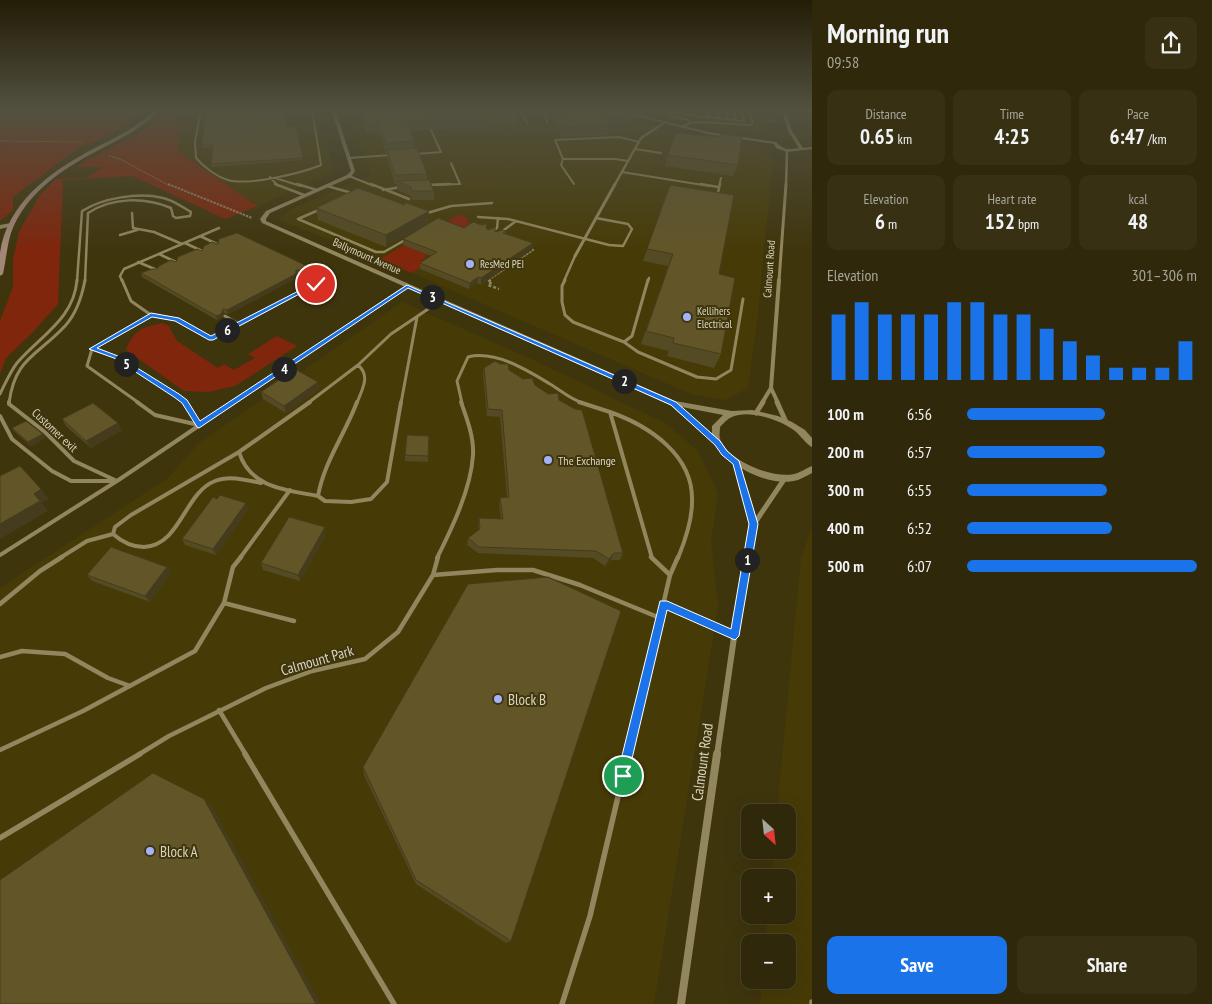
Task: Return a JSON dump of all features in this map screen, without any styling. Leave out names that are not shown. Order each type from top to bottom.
[{"type":"main road","points":[[0,274],[6,240],[11,225],[22,206],[51,177],[85,156]]},
{"type":"street","points":[[575,256],[631,156]]},
{"type":"street","name":"Calmount Road","points":[[756,412],[771,388],[788,156]]},
{"type":"street","points":[[263,219],[268,212],[350,176],[353,171],[349,158]]},
{"type":"street","name":"Ballymount Avenue","points":[[263,219],[273,227],[673,403],[732,414],[756,412]]},
{"type":"street","points":[[0,227],[11,225]]},
{"type":"street","name":"Calmount Road","points":[[771,388],[786,422]]},
{"type":"street","name":"Ballymount Avenue","points":[[673,403],[736,463]]},
{"type":"street","points":[[756,412],[786,422],[812,442]]},
{"type":"street","points":[[717,443],[716,425],[722,418],[732,414]]},
{"type":"street","points":[[736,463],[768,476],[785,478],[800,476],[812,479]]},
{"type":"street","name":"Calmount Road","points":[[736,463],[754,524]]},
{"type":"street","points":[[800,476],[812,469]]},
{"type":"street","name":"Calmount Road","points":[[681,1004],[735,636],[754,524],[785,478]]},
{"type":"lane","points":[[195,156],[196,159],[214,173],[229,181],[311,171],[321,165],[320,156]]},
{"type":"lane","points":[[349,158],[382,156]]},
{"type":"lane","points":[[562,156],[563,159],[561,165],[574,184]]},
{"type":"lane","points":[[563,159],[616,159],[628,161]]},
{"type":"lane","points":[[422,186],[460,184],[451,163]]},
{"type":"lane","points":[[622,172],[718,187]]},
{"type":"lane","points":[[350,176],[409,199]]},
{"type":"lane","points":[[270,177],[288,180],[317,190]]},
{"type":"lane","points":[[270,177],[276,185],[304,195]]},
{"type":"lane","points":[[718,197],[718,187],[721,178]]},
{"type":"lane","points":[[326,186],[336,190],[355,193],[347,197]]},
{"type":"lane","points":[[383,190],[404,187]]},
{"type":"lane","points":[[0,394],[16,364],[66,314],[76,290],[82,211],[96,203],[149,197],[165,198],[192,212],[190,216],[176,218],[173,216],[171,208],[163,203],[153,200],[137,200],[97,206],[88,213],[85,252],[86,275],[81,298],[66,325],[26,360],[12,383],[9,404]]},
{"type":"lane","points":[[428,219],[420,216],[450,206],[492,203]]},
{"type":"lane","points":[[322,208],[298,219],[376,252],[384,252],[406,239]]},
{"type":"lane","points":[[132,213],[133,228],[137,230]]},
{"type":"lane","points":[[478,217],[516,221],[609,245],[623,246],[632,229],[628,224],[596,218]]},
{"type":"lane","points":[[488,233],[497,228],[498,218]]},
{"type":"lane","points":[[496,236],[516,221]]},
{"type":"lane","points":[[219,228],[124,269],[120,276],[131,301],[151,315],[177,320],[211,339],[328,278]]},
{"type":"lane","points":[[120,235],[137,230],[154,232],[202,250]]},
{"type":"lane","points":[[200,236],[217,244]]},
{"type":"lane","points":[[159,254],[176,262]]},
{"type":"lane","points":[[575,256],[562,286],[562,302],[565,315],[573,322],[624,342],[638,352],[697,378],[716,379],[731,370],[743,299]]},
{"type":"lane","points":[[138,262],[157,270]]},
{"type":"lane","points":[[299,276],[316,284]]},
{"type":"lane","points":[[624,342],[632,336],[649,278]]},
{"type":"lane","points":[[0,555],[117,481],[407,286]]},
{"type":"lane","points":[[113,534],[115,527],[131,515],[239,452],[288,419],[358,365],[391,334],[440,301]]},
{"type":"lane","points":[[151,315],[92,349],[87,366],[155,415],[199,426]]},
{"type":"lane","points":[[224,316],[240,324]]},
{"type":"lane","points":[[113,534],[125,544],[146,548],[161,543],[200,490],[214,481],[234,478],[318,496],[326,501],[342,502],[371,499],[387,482],[417,317]]},
{"type":"lane","points":[[92,349],[116,357],[177,396],[184,402],[199,426]]},
{"type":"lane","name":"Calmount Park","points":[[0,838],[168,736],[266,688],[312,671],[365,659],[398,632],[433,575],[436,560],[450,532],[465,491],[473,456],[470,427],[459,395],[457,381],[468,357],[480,354],[498,357],[551,384],[570,399],[610,412]]},
{"type":"lane","points":[[318,496],[321,478],[351,419],[366,379],[364,370],[358,365]]},
{"type":"lane","name":"Customer exit","points":[[9,404],[50,436],[74,461],[117,481]]},
{"type":"lane","points":[[562,1004],[590,916],[670,575],[688,528],[692,495],[681,462],[661,437],[631,419],[610,412]]},
{"type":"lane","points":[[610,412],[651,557],[670,575]]},
{"type":"lane","points":[[0,416],[12,439],[52,471],[71,481],[117,481]]},
{"type":"lane","points":[[239,452],[240,460],[248,472],[263,483]]},
{"type":"lane","points":[[0,750],[83,711],[195,651],[224,603],[233,567],[290,490]]},
{"type":"lane","points":[[0,604],[40,572],[87,541],[113,534]]},
{"type":"lane","points":[[433,575],[497,570],[533,570],[580,585],[660,618]]},
{"type":"lane","points":[[224,603],[294,621]]},
{"type":"lane","points":[[0,657],[22,651],[65,654],[108,678],[130,686]]},
{"type":"lane","points":[[219,710],[394,1004]]},
{"type":"path","points":[[108,156],[120,159],[195,196],[248,217],[263,219]]},
{"type":"path","points":[[499,289],[487,284],[492,282],[488,280],[533,250],[527,247]]},
{"type":"path","points":[[663,604],[735,636]]},
{"type":"shaded area","points":[[0,156],[68,156],[13,197],[13,210],[0,221]]},
{"type":"shaded area","points":[[96,156],[185,156],[258,206],[225,219],[132,176],[63,180],[58,304],[6,358],[0,374],[0,321],[13,287],[13,260],[19,232],[40,195],[56,179],[86,178],[102,167],[75,167]]},
{"type":"shaded area","points":[[185,156],[330,156],[334,172],[258,206]]},
{"type":"shaded area","points":[[364,156],[769,156],[773,161],[757,322],[748,388],[725,400],[691,394],[380,259],[279,220],[289,210],[371,175]]},
{"type":"shaded area","points":[[459,214],[469,218],[466,221],[476,225],[424,256],[426,258],[420,261],[427,264],[411,273],[380,259]]},
{"type":"shaded area","points":[[402,302],[531,359],[665,423],[697,450],[718,493],[711,542],[718,606],[654,1004],[0,1004],[0,588],[168,478],[198,444]]},
{"type":"shaded area","points":[[162,323],[168,325],[177,341],[218,368],[224,364],[234,370],[255,358],[248,354],[277,336],[297,346],[235,386],[208,392],[184,391],[126,350],[132,338],[140,330]]},
{"type":"shaded area","points":[[812,528],[812,1004],[760,1004],[761,989],[796,989],[796,934],[766,934],[767,924],[796,924],[796,869],[772,869],[773,859],[796,859],[796,804],[778,804],[801,558]]},
{"type":"building","points":[[212,156],[303,156],[303,158],[211,164]]},
{"type":"building","points":[[389,156],[420,156],[427,174],[395,175]]},
{"type":"building","points":[[674,156],[739,156],[738,165]]},
{"type":"building","points":[[429,180],[434,191],[412,191],[411,187],[397,181]]},
{"type":"building","points":[[670,185],[734,195],[719,274],[735,278],[721,354],[673,343],[674,338],[646,331],[673,254],[647,249]]},
{"type":"building","points":[[358,188],[405,205],[404,202],[429,211],[386,235],[316,208]]},
{"type":"building","name":"ResMed PEI","points":[[438,218],[464,228],[473,222],[482,225],[487,224],[488,230],[495,227],[495,232],[506,231],[503,233],[533,243],[481,278],[478,277],[470,283],[420,263],[437,252],[403,239]]},
{"type":"building","points":[[237,233],[307,266],[302,269],[305,270],[296,270],[296,274],[227,310],[223,309],[221,314],[216,316],[141,273],[157,269],[171,260],[176,262],[178,257],[197,249],[202,251],[204,246],[212,242],[218,244],[219,239]]},
{"type":"building","name":"The Exchange","points":[[495,361],[500,364],[508,364],[509,370],[523,379],[532,378],[535,385],[548,394],[558,393],[559,400],[575,409],[582,410],[623,553],[614,553],[609,559],[596,551],[479,547],[468,538],[480,529],[479,518],[503,519],[500,498],[509,497],[502,410],[488,409],[484,368]]},
{"type":"building","points":[[295,369],[318,382],[284,406],[261,392]]},
{"type":"building","points":[[93,403],[118,423],[86,441],[62,419]]},
{"type":"building","points":[[26,421],[43,434],[28,442],[12,428]]},
{"type":"building","points":[[407,435],[429,436],[428,456],[405,455]]},
{"type":"building","points":[[20,466],[41,489],[34,494],[40,501],[0,524],[0,476]]},
{"type":"building","points":[[220,495],[246,503],[213,549],[182,539],[213,497],[217,499]]},
{"type":"building","points":[[289,517],[325,527],[298,575],[261,563]]},
{"type":"building","points":[[111,547],[167,567],[145,596],[87,575]]},
{"type":"building","name":"Block B","points":[[548,577],[621,611],[511,941],[416,880],[363,767],[468,584]]},
{"type":"building","name":"Block A","points":[[153,773],[204,799],[316,1004],[0,1004],[0,880]]},
{"type":"place","name":"ResMed PEI","points":[[470,264]]},
{"type":"place","name":"Kellihers Electrical","points":[[687,317]]},
{"type":"place","name":"The Exchange","points":[[548,460]]},
{"type":"place","name":"Block B","points":[[498,699]]},
{"type":"place","name":"Block A","points":[[150,851]]},
{"type":"route","points":[[316,284],[211,339],[177,320],[151,315],[92,349],[116,357],[177,396],[184,402],[199,426],[407,286],[673,403],[736,463],[754,524],[739,603],[735,636],[663,604],[623,776]]}]
